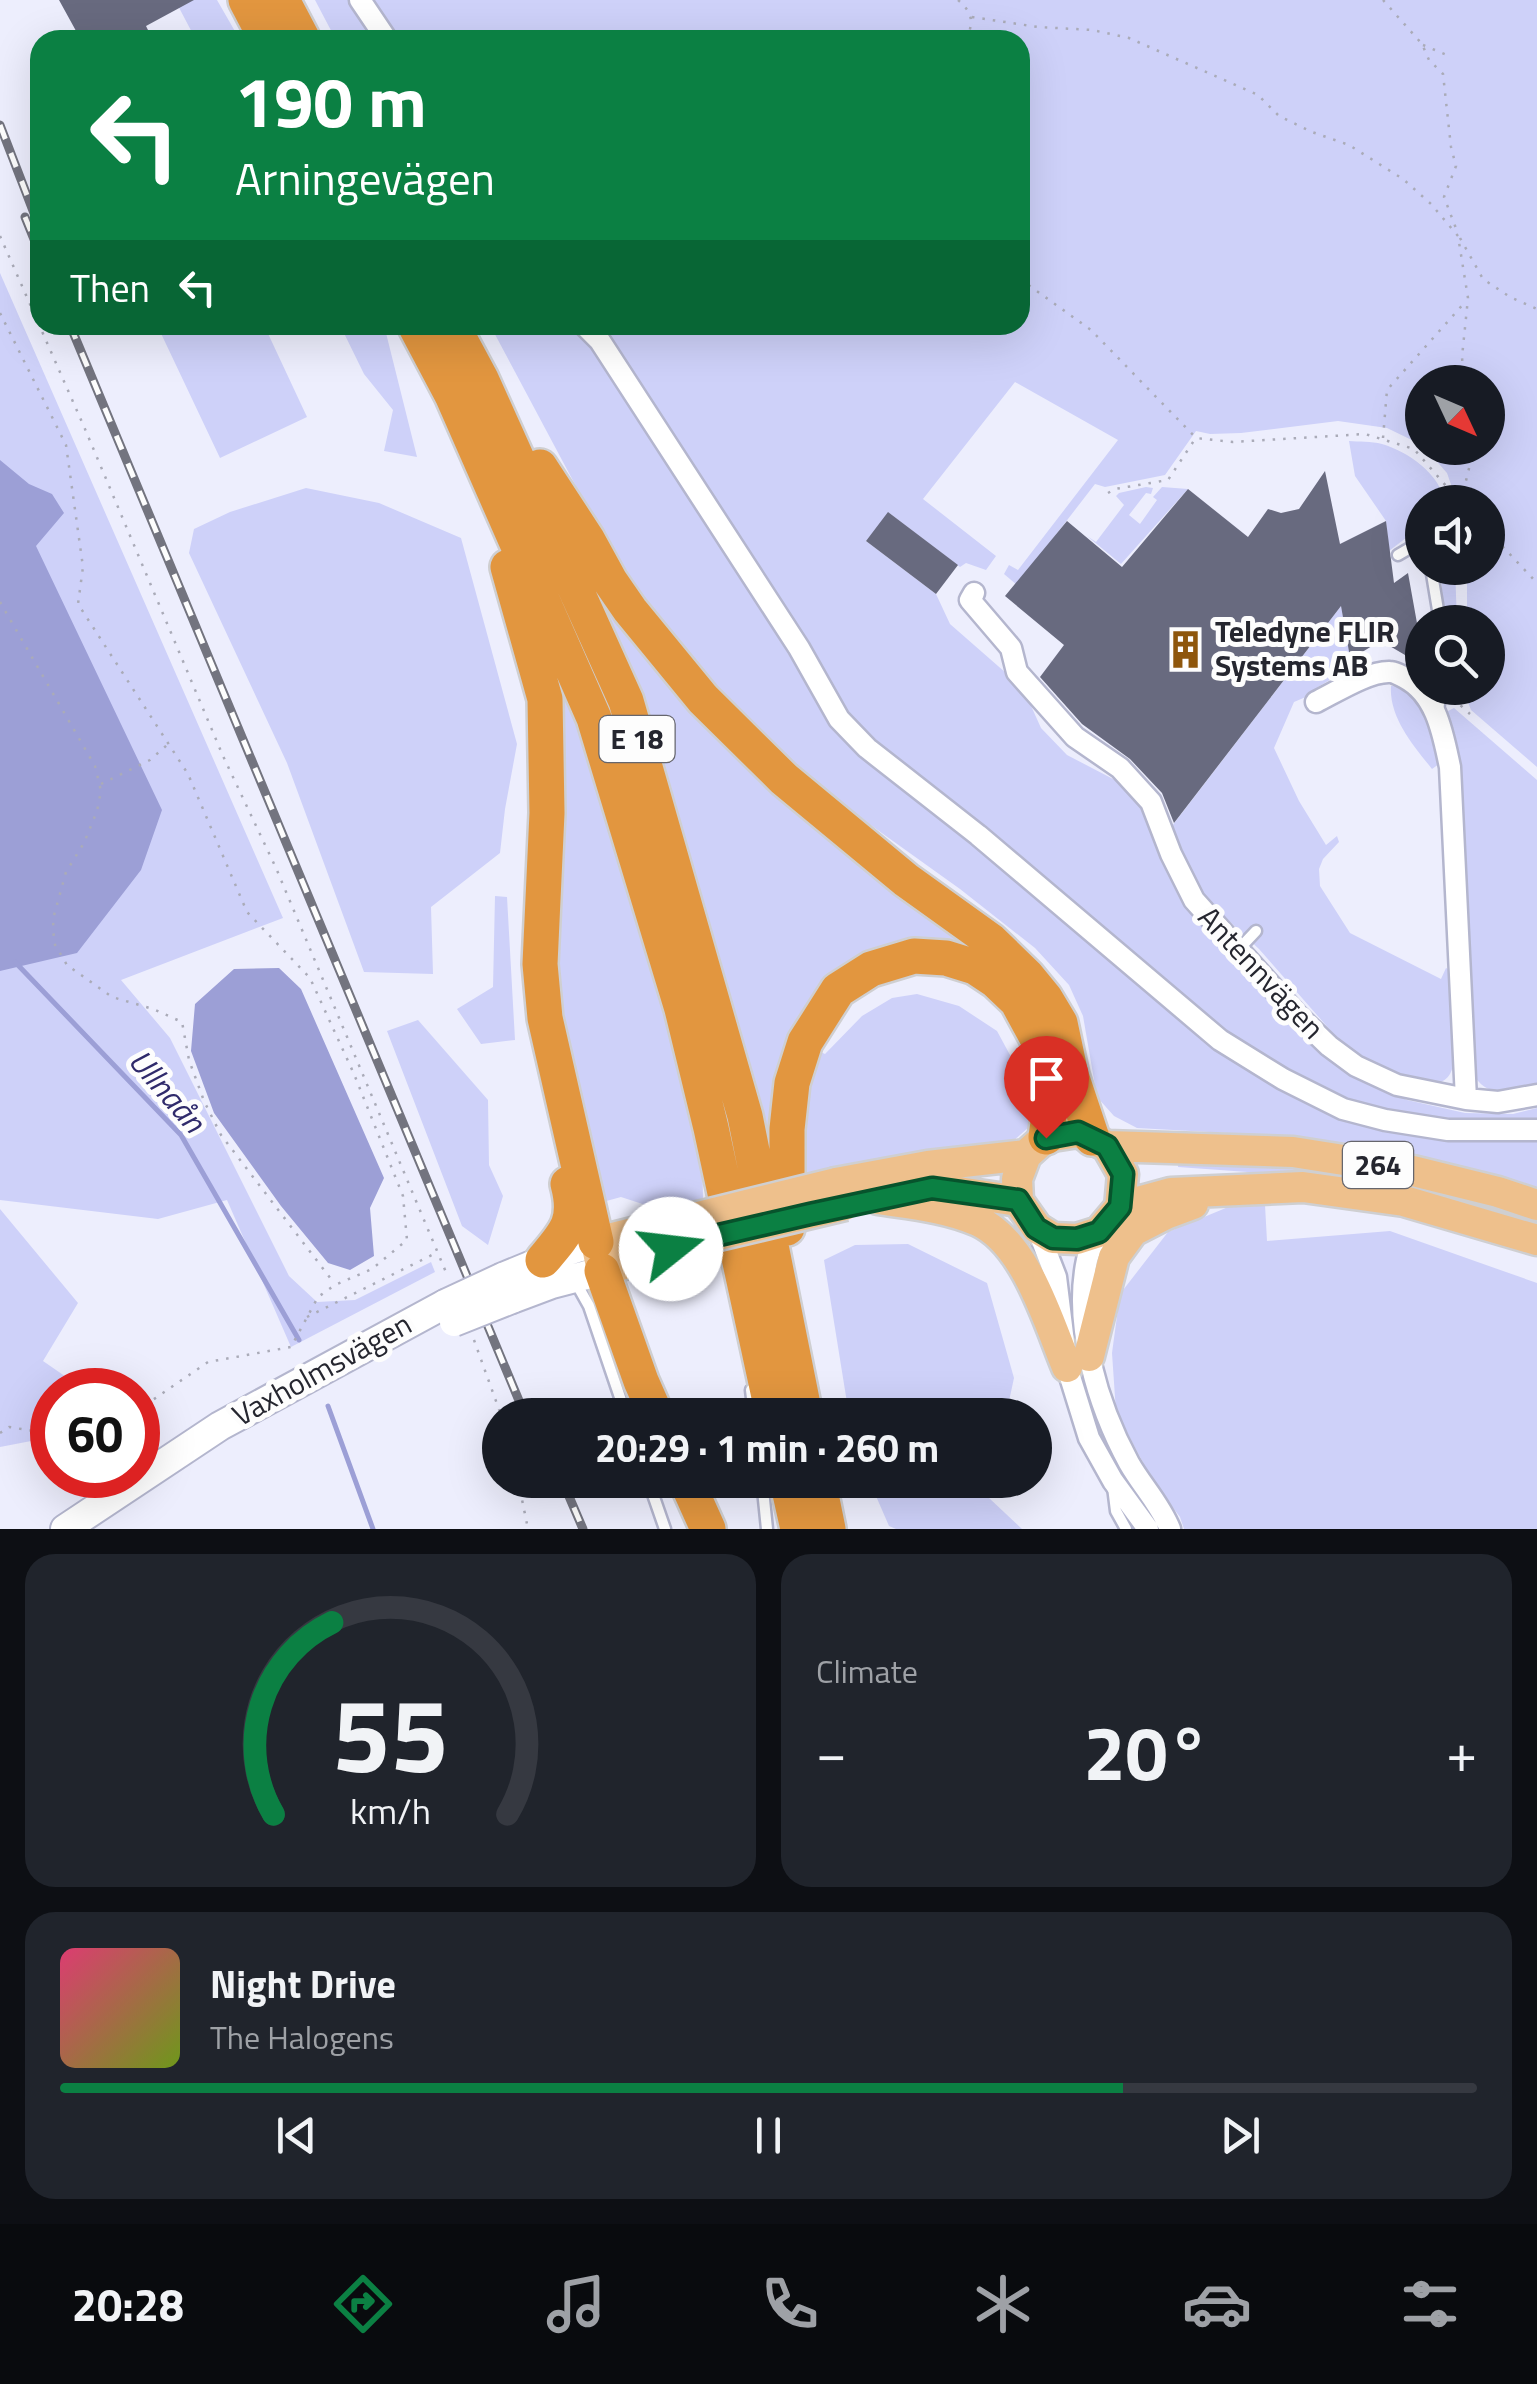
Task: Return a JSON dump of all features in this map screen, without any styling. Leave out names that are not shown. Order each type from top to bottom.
[{"type":"highway","points":[[246,0],[261,30]]},
{"type":"highway","points":[[282,0],[298,30]]},
{"type":"highway","name":"E 18","points":[[423,335],[466,387],[626,700],[745,1116],[802,1398]]},
{"type":"highway","name":"E 18","points":[[454,335],[466,387],[594,718],[682,1010],[769,1398]]},
{"type":"highway","points":[[466,387],[545,699],[548,812],[540,964],[544,1018],[591,1264],[648,1398]]},
{"type":"highway","points":[[466,387],[588,538],[630,610],[704,699],[784,779],[906,880],[991,941],[1027,976],[1060,1023],[1071,1074],[1100,1142]]},
{"type":"highway","points":[[803,1398],[787,1259],[788,1129],[792,1083],[805,1042],[838,990],[870,970],[914,956],[946,958],[975,967],[996,981],[1017,1000],[1042,1046],[1049,1116],[1036,1146]]},
{"type":"highway","points":[[544,1018],[537,1042],[574,1215],[564,1236],[544,1260]]},
{"type":"highway","points":[[694,1498],[708,1529]]},
{"type":"highway","points":[[791,1498],[798,1529]]},
{"type":"highway","points":[[822,1498],[828,1529]]},
{"type":"main road","name":"264","points":[[591,1264],[702,1228],[840,1194],[928,1166],[1036,1146],[1078,1132],[1100,1142],[1293,1152],[1413,1170],[1537,1205]]},
{"type":"main road","points":[[1036,1146],[1017,1178],[1018,1200],[1036,1228],[1053,1238],[1077,1239],[1099,1232],[1120,1207],[1123,1174],[1100,1142]]},
{"type":"main road","name":"264","points":[[1120,1207],[1171,1193],[1303,1187],[1404,1200],[1537,1240]]},
{"type":"main road","name":"264","points":[[840,1194],[878,1199],[932,1188],[1018,1200]]},
{"type":"main road","points":[[1078,1362],[1114,1257],[1133,1231],[1228,1191]]},
{"type":"main road","points":[[878,1199],[940,1208],[981,1222],[1010,1247],[1078,1362]]},
{"type":"main road","name":"Vaxholmsvägen","points":[[65,1529],[220,1426],[328,1367],[507,1288],[544,1260],[591,1264]]},
{"type":"main road","points":[[507,1288],[591,1264]]},
{"type":"street","points":[[360,0],[381,30]]},
{"type":"street","points":[[594,335],[800,648],[839,719],[867,748],[978,834],[1220,1040],[1283,1078],[1343,1110],[1385,1120],[1448,1130],[1537,1130]]},
{"type":"street","name":"Antennvägen","points":[[974,593],[970,600],[1011,648],[1017,672],[1074,737],[1120,768],[1151,802],[1194,900],[1328,1046],[1356,1066],[1397,1085],[1498,1102],[1537,1094]]},
{"type":"street","points":[[1316,702],[1369,677],[1392,672],[1411,681],[1428,699],[1437,718],[1450,767],[1466,1099]]},
{"type":"street","points":[[1036,1228],[1056,1278],[1078,1362],[1089,1438],[1113,1481],[1148,1529]]},
{"type":"street","points":[[1099,1232],[1087,1257],[1078,1362],[1099,1393],[1130,1464],[1160,1507],[1170,1529]]},
{"type":"lane","points":[[1398,555],[1405,551]]},
{"type":"lane","points":[[1437,718],[1439,705]]},
{"type":"lane","points":[[1239,949],[1256,931]]},
{"type":"lane","points":[[711,1128],[710,1176],[747,1356]]},
{"type":"lane","points":[[544,1260],[591,1264],[589,1306],[620,1398]]},
{"type":"lane","points":[[749,1375],[752,1398]]},
{"type":"lane","points":[[1113,1481],[1116,1511],[1126,1529]]},
{"type":"lane","points":[[654,1498],[665,1529]]},
{"type":"lane","points":[[764,1498],[767,1529]]},
{"type":"path","points":[[958,0],[972,17],[971,30]]},
{"type":"path","points":[[1383,0],[1443,74],[1450,146],[1456,166],[1444,197],[1458,236],[1482,279],[1537,308]]},
{"type":"path","points":[[972,17],[1092,30],[1129,38],[1258,95],[1279,116],[1349,145],[1403,179],[1458,236],[1468,298],[1463,365]]},
{"type":"path","points":[[1422,44],[1447,55]]},
{"type":"path","points":[[0,236],[30,304]]},
{"type":"path","points":[[1030,286],[1091,330],[1196,438],[1234,442],[1365,434],[1414,448],[1446,485]]},
{"type":"path","points":[[1383,439],[1387,390],[1468,298]]},
{"type":"path","points":[[0,313],[66,445],[83,567],[78,604],[188,774],[247,912],[310,978],[403,1196],[407,1240],[372,1269],[335,1284],[318,1297],[291,1347],[208,1362],[160,1395]]},
{"type":"path","points":[[44,335],[223,756],[276,868],[438,1252],[456,1313],[494,1398]]},
{"type":"path","points":[[1108,493],[1168,480],[1196,438]]},
{"type":"path","points":[[1505,549],[1537,583]]},
{"type":"path","points":[[0,602],[95,766],[100,784],[97,812],[66,872],[57,900],[54,943],[66,965],[112,996],[182,1022],[189,1060],[222,1135],[335,1284]]},
{"type":"path","points":[[1460,705],[1470,714]]},
{"type":"path","points":[[100,784],[141,766],[168,744]]},
{"type":"path","points":[[306,1318],[438,1252]]},
{"type":"path","points":[[0,1433],[9,1427],[30,1430]]},
{"type":"path","points":[[522,1498],[528,1529]]},
{"type":"shaded area","points":[[175,0],[217,0],[234,30],[191,30]]},
{"type":"shaded area","points":[[315,0],[1537,0],[1537,767],[1469,705],[1505,705],[1505,605],[1467,605],[1467,585],[1505,585],[1505,485],[1451,485],[1440,465],[1505,465],[1505,365],[1405,365],[1405,437],[1387,428],[1338,421],[1241,433],[1196,431],[1165,475],[1105,487],[1095,484],[1017,585],[1004,574],[1009,565],[1018,570],[1118,440],[1015,382],[923,499],[996,556],[986,570],[966,563],[960,567],[889,513],[866,541],[936,594],[950,624],[1023,688],[1041,728],[1067,755],[1115,780],[1143,809],[1181,896],[1283,1015],[1337,1066],[1407,1100],[1465,1113],[1513,1114],[1537,1108],[1537,1125],[1462,1124],[1331,1110],[1537,1135],[1537,1189],[1419,1157],[1299,1137],[1137,1128],[1114,1116],[1097,1097],[1083,1016],[1069,985],[1035,948],[844,806],[745,723],[627,582],[495,335],[1030,335],[1030,30],[331,30]]},
{"type":"shaded area","points":[[0,273],[283,918],[121,980],[170,1038],[289,1276],[317,1302],[355,1300],[431,1262],[435,1272],[291,1347],[227,1200],[158,1219],[0,1200]]},
{"type":"shaded area","points":[[162,335],[269,335],[307,417],[220,458]]},
{"type":"shaded area","points":[[345,335],[386,335],[417,457],[384,451],[393,410],[364,374]]},
{"type":"shaded area","points":[[1349,441],[1392,447],[1405,454],[1405,465],[1421,465],[1438,485],[1405,485],[1405,539],[1389,551],[1386,521],[1355,476]]},
{"type":"shaded area","points":[[0,460],[29,484],[52,494],[64,513],[36,546],[162,810],[141,870],[77,953],[0,971]]},
{"type":"shaded area","points":[[1162,487],[1188,489],[1121,564],[1087,536],[1096,542],[1124,505],[1116,496],[1119,493],[1153,488],[1151,494],[1146,493],[1129,515],[1140,524]]},
{"type":"shaded area","points":[[306,488],[379,503],[461,538],[517,744],[500,853],[431,907],[433,974],[364,972],[287,763],[189,553],[194,529],[230,512]]},
{"type":"shaded area","points":[[567,526],[615,610],[1008,963],[952,947],[824,991],[775,1183],[689,855]]},
{"type":"shaded area","points":[[1442,585],[1456,585],[1456,605],[1443,605]]},
{"type":"shaded area","points":[[1341,606],[1351,661],[1359,654],[1360,669],[1333,678],[1315,693],[1294,702],[1274,748],[1299,801],[1326,845],[1337,836],[1339,842],[1319,869],[1320,886],[1350,933],[1441,979],[1446,968],[1454,972],[1457,980],[1453,1065],[1447,1078],[1434,1084],[1400,1076],[1338,1039],[1259,949],[1209,902],[1195,882],[1172,826]]},
{"type":"shaded area","points":[[548,637],[603,797],[702,1141],[703,1200],[677,1208],[661,1210],[621,1197],[599,1203],[561,1013],[553,883]]},
{"type":"shaded area","points":[[1391,686],[1405,686],[1405,705],[1425,706],[1439,764],[1432,769],[1404,731],[1394,709]]},
{"type":"shaded area","points":[[1454,708],[1537,780],[1537,1086],[1511,1091],[1488,1089],[1475,1077],[1444,718]]},
{"type":"shaded area","points":[[495,896],[507,897],[515,1040],[481,1044],[457,1009],[493,987]]},
{"type":"shaded area","points":[[279,968],[301,989],[384,1178],[370,1208],[374,1256],[350,1270],[328,1263],[281,1206],[214,1113],[191,1051],[195,1004],[234,969]]},
{"type":"shaded area","points":[[917,994],[959,1006],[997,1031],[1023,1079],[1033,1069],[1036,1111],[1029,1127],[1013,1141],[972,1145],[800,1179],[799,1138],[816,1050],[825,1054],[862,1016],[892,998]]},
{"type":"shaded area","points":[[418,1020],[488,1100],[489,1165],[503,1196],[488,1245],[462,1226],[387,1031]]},
{"type":"shaded area","points":[[1179,1157],[1338,1168],[1489,1203],[1537,1219],[1537,1227],[1334,1178],[1178,1167]]},
{"type":"shaded area","points":[[1233,1205],[1265,1205],[1267,1241],[1390,1231],[1537,1283],[1537,1529],[1184,1529],[1116,1412],[1112,1353],[1120,1294],[1168,1232]]},
{"type":"shaded area","points":[[0,1209],[78,1303],[43,1361],[53,1368],[30,1368],[30,1441],[0,1447]]},
{"type":"shaded area","points":[[908,1244],[987,1283],[1014,1378],[1010,1398],[846,1398],[824,1260],[855,1245]]},
{"type":"shaded area","points":[[877,1498],[989,1498],[1022,1529],[896,1529],[889,1526]]},
{"type":"building","points":[[59,0],[194,0],[146,26],[148,30],[76,30]]},
{"type":"building","name":"Teledyne FLIR Systems AB","points":[[1325,471],[1340,544],[1386,521],[1394,583],[1405,575],[1414,605],[1405,605],[1405,655],[1388,645],[1372,646],[1351,663],[1341,606],[1174,823],[1162,793],[1130,759],[1082,724],[1040,677],[1064,645],[1005,596],[1067,521],[1122,567],[1188,489],[1248,537],[1268,509],[1281,513],[1299,509]]},
{"type":"building","points":[[888,512],[958,565],[936,594],[866,541]]},
{"type":"waterway","name":"Ullnaån","points":[[15,962],[181,1135],[299,1340]]},
{"type":"waterway","name":"Ullnaån","points":[[328,1406],[373,1529]]},
{"type":"railway","points":[[0,125],[30,203]]},
{"type":"railway","points":[[25,217],[30,229]]},
{"type":"railway","points":[[74,335],[518,1398]]},
{"type":"railway","points":[[570,1498],[583,1529]]},
{"type":"place","name":"Teledyne FLIR Systems AB","points":[[1185,649]]},
{"type":"route","points":[[671,1249],[932,1188],[1018,1200],[1036,1228],[1053,1238],[1077,1239],[1099,1232],[1120,1207],[1123,1174],[1107,1146],[1092,1138],[1078,1132],[1046,1138]]}]
